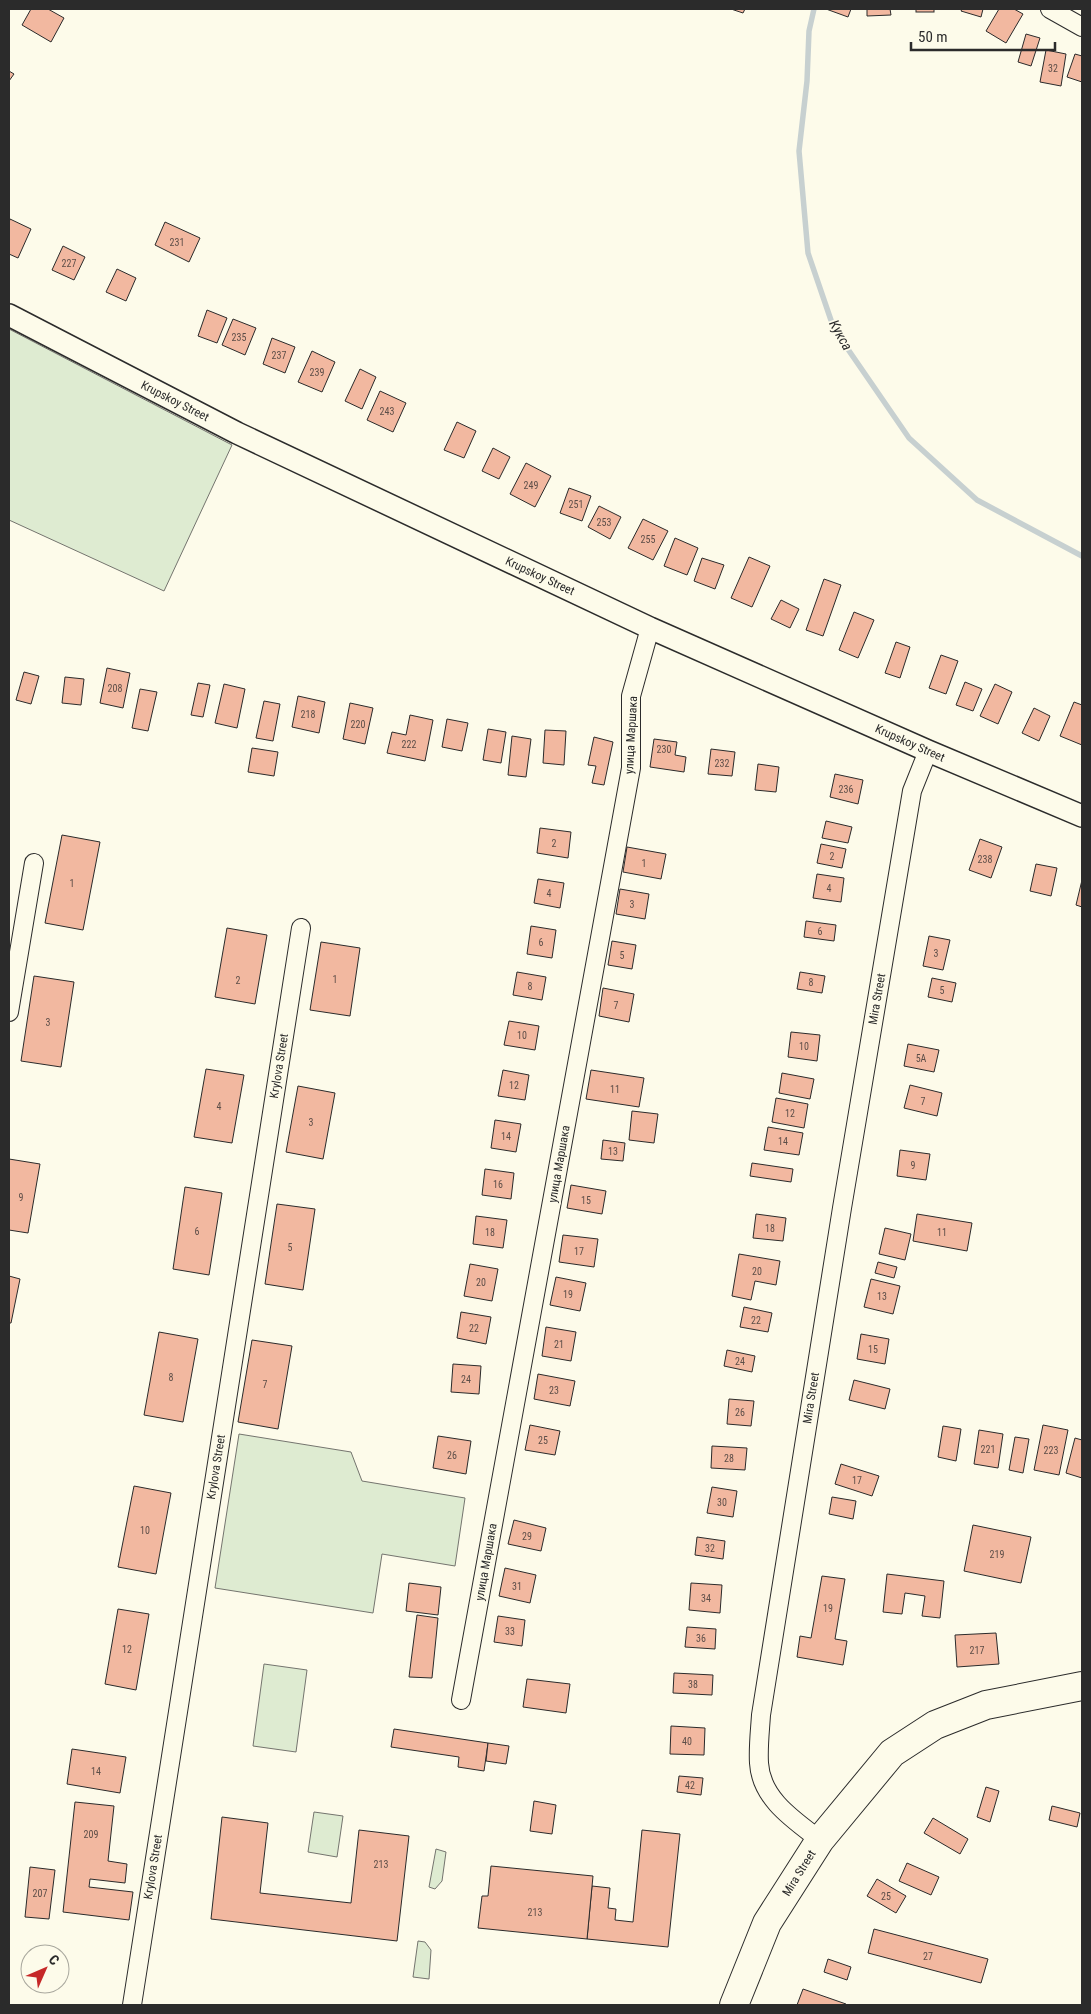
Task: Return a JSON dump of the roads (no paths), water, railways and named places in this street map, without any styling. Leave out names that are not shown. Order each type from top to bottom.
[{"type":"main road","points":[[820,1840],[892,1753],[935,1726],[986,1705],[1082,1686]]},
{"type":"main road","name":"Mira Street","points":[[734,2005],[768,1923],[820,1840]]},
{"type":"street","points":[[1050,9],[1082,27]]},
{"type":"street","name":"Krupskoy Street","points":[[9,315],[237,433],[650,628],[928,751],[1082,816]]},
{"type":"street","name":"улица Маршака","points":[[461,1700],[631,768],[631,696],[650,628]]},
{"type":"street","name":"Mira Street","points":[[820,1840],[786,1814],[768,1793],[758,1764],[761,1715],[842,1208],[912,791],[928,751]]},
{"type":"street","points":[[9,1012],[34,863]]},
{"type":"street","name":"Krylova Street","points":[[132,2005],[301,928]]},
{"type":"waterway","name":"Кукса","points":[[814,9],[809,31],[807,81],[799,151],[808,253],[834,329],[909,438],[977,500],[1082,556]]}]
